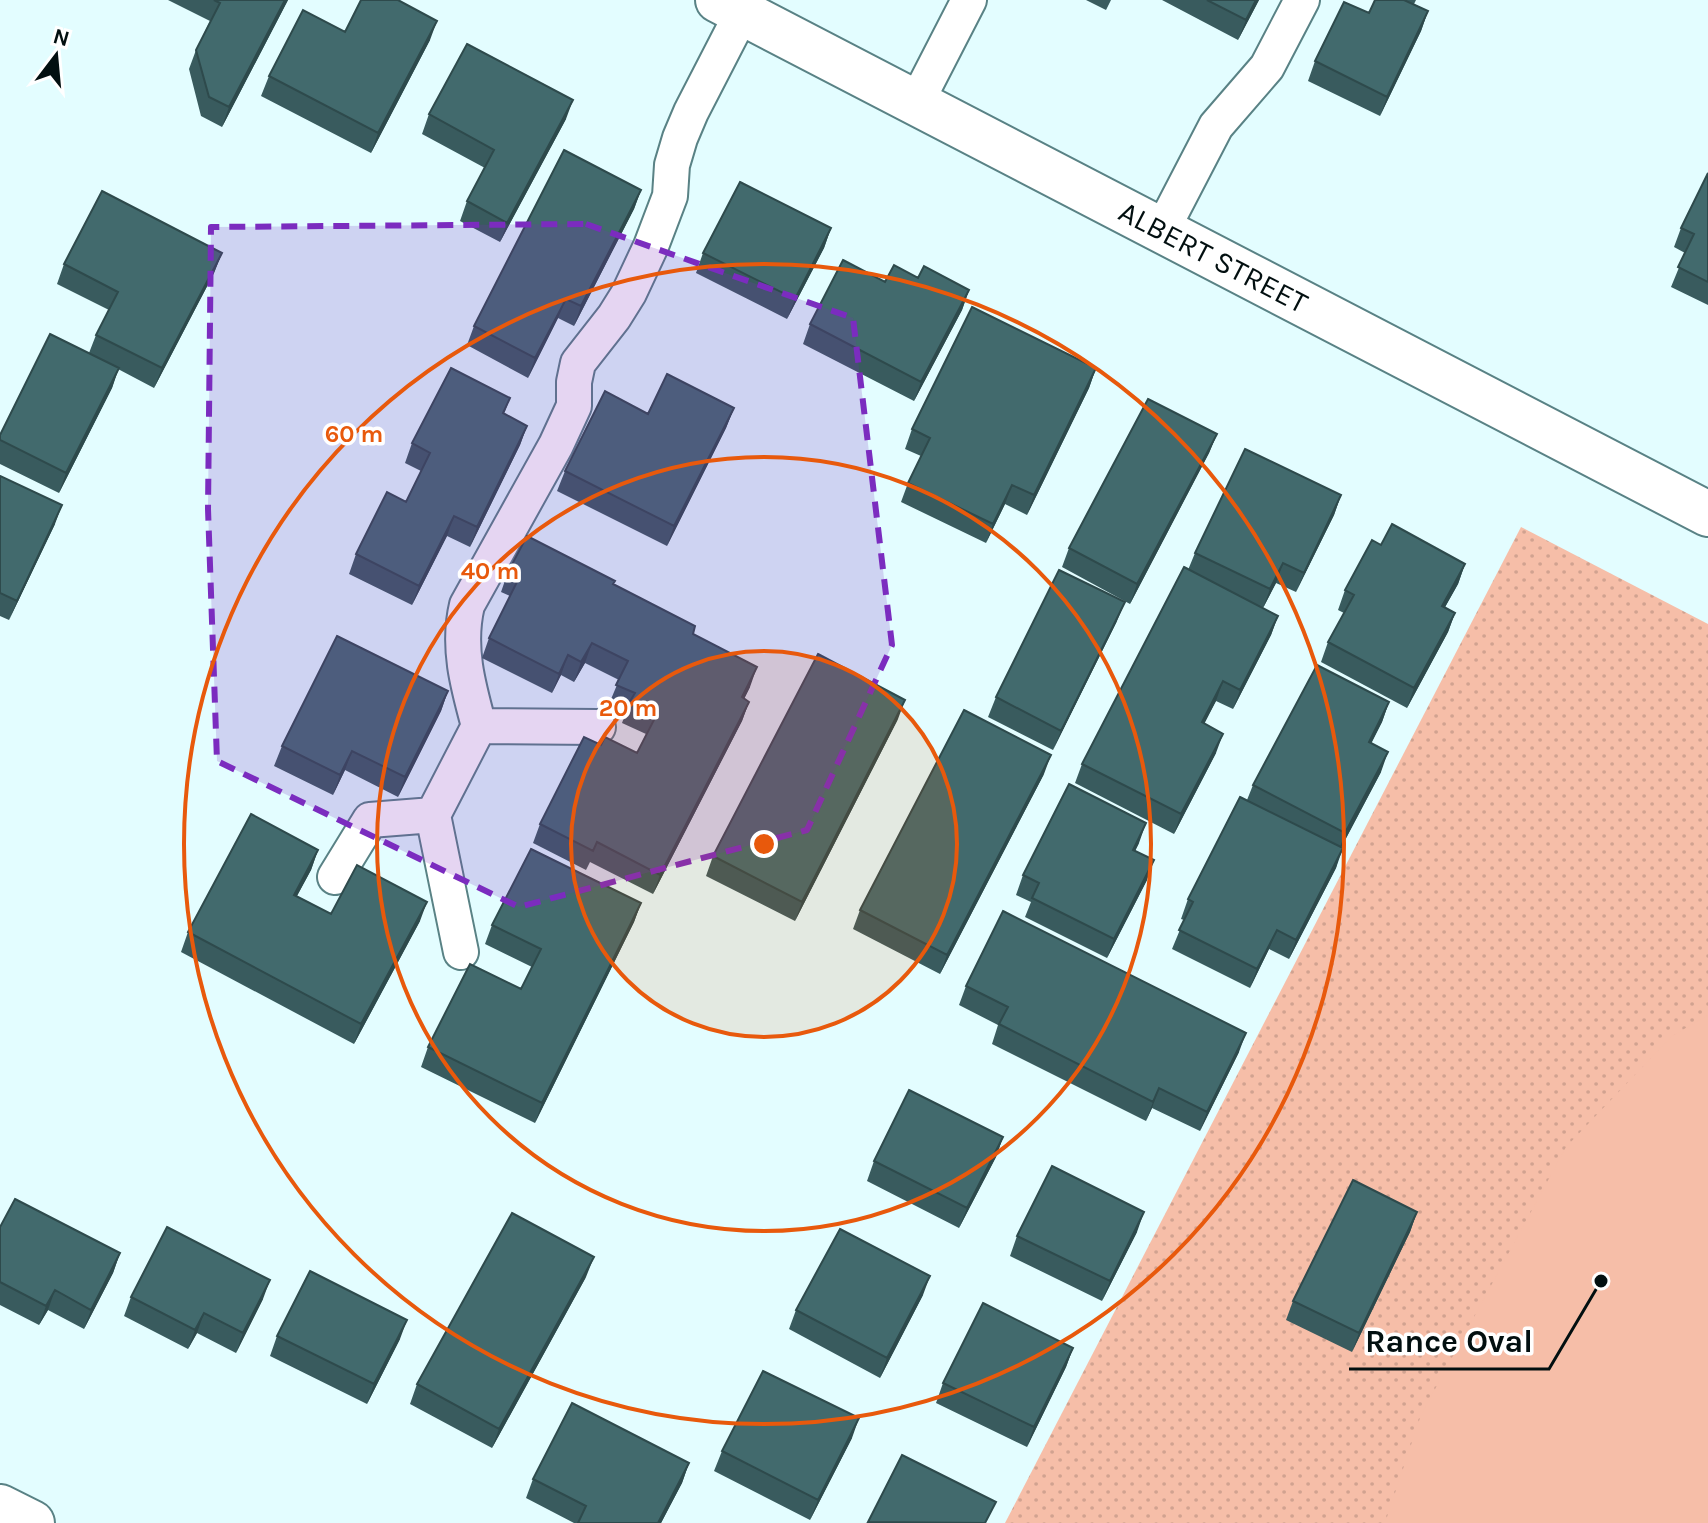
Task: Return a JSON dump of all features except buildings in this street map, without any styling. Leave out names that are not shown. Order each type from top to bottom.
[{"type":"street","name":"ALBERT STREET","points":[[730,6],[1708,514]]},
{"type":"street","points":[[0,1507],[32,1523]]},
{"type":"lane","points":[[916,103],[969,0]]},
{"type":"lane","points":[[1162,230],[1216,126],[1267,67],[1302,0]]},
{"type":"lane","points":[[461,952],[433,815],[479,726],[464,661],[463,622],[467,605],[556,445],[574,406],[578,363],[629,293],[651,246],[670,196],[672,165],[680,138],[730,6]]},
{"type":"lane","points":[[479,726],[598,727]]},
{"type":"lane","points":[[335,877],[370,820],[433,815]]},
{"type":"highlighted area","points":[[586,224],[853,318],[892,645],[807,830],[519,907],[217,761],[208,509],[211,227]]},
{"type":"shaded area","points":[[1521,527],[1708,624],[1708,1523],[1005,1523]]},
{"type":"shaded area","points":[[1708,1015],[1708,1523],[1385,1523],[1421,1415],[1566,1147],[1672,1036]]},
{"type":"place","name":"Rance Oval","points":[[1601,1281]]}]
